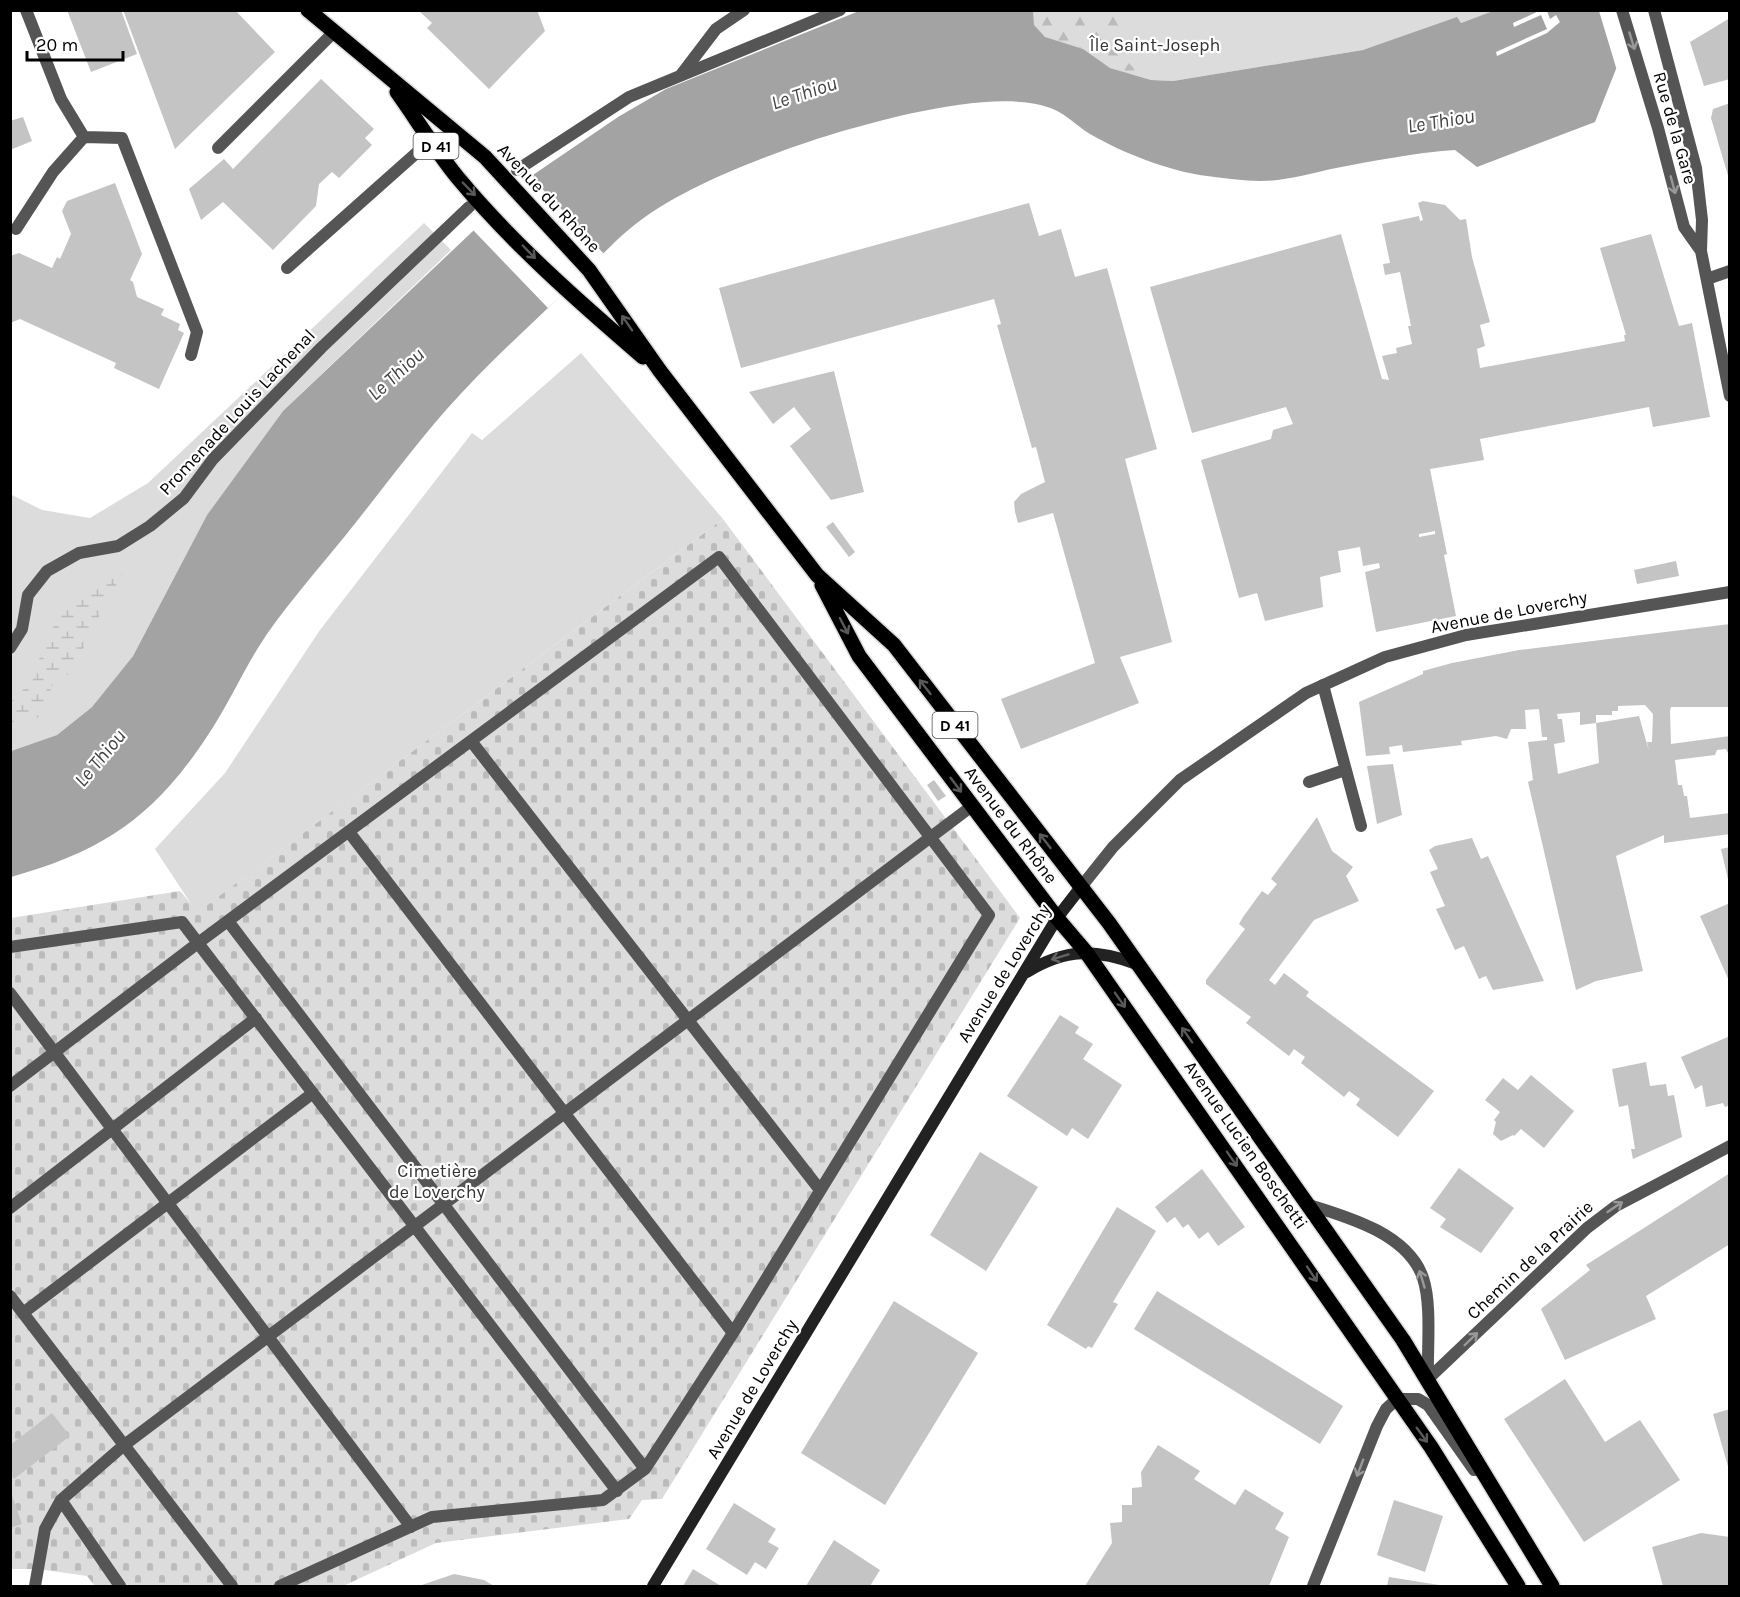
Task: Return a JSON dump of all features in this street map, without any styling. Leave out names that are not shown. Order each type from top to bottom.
[{"type":"main road","name":"Avenue du Rhône","points":[[308,10],[485,157],[589,270],[660,371],[817,574],[894,645],[1081,887]]},
{"type":"main road","name":"Avenue du Rhône","points":[[385,74],[459,178],[491,213],[566,291],[660,371]]},
{"type":"main road","name":"Avenue du Rhône","points":[[817,574],[860,656],[1057,918]]},
{"type":"main road","name":"Avenue Lucien Boschetti","points":[[1081,887],[1428,1379],[1552,1587]]},
{"type":"main road","name":"Avenue Lucien Boschetti","points":[[1057,918],[1086,952],[1279,1226],[1431,1447],[1518,1587]]},
{"type":"main road","points":[[1524,1540],[1561,1587]]},
{"type":"street","points":[[26,10],[61,99],[84,137]]},
{"type":"street","points":[[681,75],[716,29],[744,10]]},
{"type":"street","points":[[517,170],[629,97],[840,10]]},
{"type":"street","name":"Rue de la Gare","points":[[1622,10],[1684,227],[1701,251]]},
{"type":"street","name":"Rue de la Gare","points":[[1654,10],[1696,168],[1702,220],[1701,251],[1730,396]]},
{"type":"street","points":[[218,148],[334,32]]},
{"type":"street","points":[[16,229],[53,172],[84,137],[122,138],[197,332],[191,355]]},
{"type":"street","points":[[286,268],[431,140]]},
{"type":"street","name":"Promenade Louis Lachenal","points":[[10,648],[22,629],[28,595],[47,571],[79,553],[118,546],[150,526],[184,498],[213,459],[296,374],[469,207]]},
{"type":"street","points":[[1707,279],[1730,271]]},
{"type":"street","points":[[10,1086],[198,943],[719,557],[989,915],[733,1333],[645,1468],[603,1500],[432,1517],[280,1587]]},
{"type":"street","name":"Avenue de Loverchy","points":[[652,1587],[1057,918],[1113,847],[1180,780],[1306,693],[1386,657],[1466,635],[1730,592]]},
{"type":"street","points":[[1323,685],[1361,826]]},
{"type":"street","points":[[471,741],[820,1190]]},
{"type":"street","points":[[1310,782],[1345,770]]},
{"type":"street","points":[[35,1587],[45,1529],[61,1500],[123,1446],[972,806]]},
{"type":"street","points":[[349,832],[733,1333]]},
{"type":"street","points":[[228,921],[645,1468]]},
{"type":"street","points":[[10,947],[182,922],[617,1491]]},
{"type":"street","points":[[1023,974],[1040,964],[1067,954],[1086,952],[1113,955],[1137,964]]},
{"type":"street","points":[[10,993],[411,1527]]},
{"type":"street","points":[[10,1208],[256,1018]]},
{"type":"street","points":[[24,1313],[313,1093]]},
{"type":"street","name":"Chemin de la Prairie","points":[[1428,1379],[1601,1217],[1616,1206],[1730,1146]]},
{"type":"street","name":"Avenue Lucien Boschetti","points":[[1305,1204],[1362,1222],[1404,1250],[1416,1264],[1423,1279],[1426,1302],[1428,1379]]},
{"type":"street","points":[[10,1296],[232,1587]]},
{"type":"street","points":[[1313,1587],[1377,1426],[1386,1409],[1397,1399]]},
{"type":"street","name":"Avenue Lucien Boschetti","points":[[1397,1399],[1418,1399],[1428,1405],[1524,1540]]},
{"type":"street","points":[[61,1500],[120,1587]]},
{"type":"green space","name":"Île Saint-Joseph","points":[[1033,10],[1493,11],[1461,23],[1363,50],[1173,81],[1151,80],[1110,68],[1094,58],[1045,37],[1034,26]]},
{"type":"green space","points":[[1033,10],[1143,11],[1104,43],[1138,71],[1128,75],[1094,58],[1083,49],[1045,37],[1034,26]]},
{"type":"green space","points":[[424,223],[451,250],[283,411],[207,515],[133,656],[92,707],[57,735],[11,751],[10,494],[42,510],[90,518],[148,483]]},
{"type":"green space","points":[[581,353],[723,519],[197,913],[155,849],[225,773],[320,630],[472,433],[482,440]]},
{"type":"green space","name":"Cimetière de Loverchy","points":[[723,519],[1020,918],[662,1499],[642,1500],[629,1519],[436,1543],[343,1586],[95,1586],[87,1576],[38,1569],[11,1569],[11,918],[180,891],[198,912]]},
{"type":"green space","points":[[124,571],[89,635],[73,673],[55,678],[41,716],[11,729],[11,700],[32,682],[41,653],[63,607]]},
{"type":"water","name":"Le Thiou","points":[[859,11],[1033,11],[1034,25],[1045,37],[1083,49],[1110,68],[1151,80],[1173,81],[1363,50],[1457,17],[1461,23],[1493,11],[1539,11],[1513,23],[1514,27],[1541,15],[1547,29],[1496,52],[1497,56],[1547,33],[1560,22],[1556,15],[1550,19],[1547,11],[1689,11],[1646,36],[1616,69],[1595,122],[1477,167],[1455,150],[1393,158],[1270,181],[1192,174],[1162,166],[1117,148],[1090,134],[1053,109],[1030,103],[1004,101],[943,107],[833,134],[761,159],[686,192],[645,217],[604,252],[577,281],[490,363],[446,410],[276,621],[208,735],[168,788],[147,809],[100,842],[44,867],[11,877],[11,751],[57,735],[92,707],[133,656],[207,515],[283,411],[530,177],[618,117],[666,89]]},
{"type":"pier","points":[[1599,11],[1692,11],[1648,39],[1618,74]]},
{"type":"pier","points":[[530,176],[605,255],[548,308],[473,230]]},
{"type":"building","points":[[67,10],[121,10],[137,54],[91,72]]},
{"type":"building","points":[[123,10],[235,10],[275,52],[175,149]]},
{"type":"building","points":[[418,10],[537,10],[545,31],[489,89],[427,28],[432,23]]},
{"type":"building","points":[[1730,18],[1730,79],[1704,86],[1690,42]]},
{"type":"building","points":[[321,79],[374,129],[365,138],[372,145],[339,178],[332,172],[319,184],[316,206],[273,250],[223,202],[201,220],[189,189],[224,159],[233,169]]},
{"type":"building","points":[[1730,103],[1729,179],[1711,118],[1713,109]]},
{"type":"building","points":[[23,117],[32,141],[10,150],[10,121]]},
{"type":"building","points":[[115,183],[142,254],[130,280],[133,282],[137,297],[164,309],[161,315],[180,324],[178,330],[184,333],[159,389],[114,368],[116,363],[20,319],[10,323],[10,256],[19,253],[52,268],[57,257],[60,259],[71,234],[62,211],[67,201]]},
{"type":"building","points":[[1423,201],[1445,205],[1460,220],[1466,219],[1472,257],[1490,322],[1480,325],[1485,346],[1477,349],[1480,368],[1625,341],[1624,335],[1626,335],[1600,248],[1651,234],[1679,326],[1692,323],[1710,417],[1653,427],[1649,407],[1480,439],[1484,460],[1430,469],[1447,554],[1444,555],[1456,616],[1376,632],[1365,572],[1380,568],[1379,563],[1363,566],[1360,547],[1338,551],[1341,572],[1320,577],[1323,607],[1265,621],[1257,593],[1239,598],[1201,460],[1271,439],[1273,430],[1293,424],[1286,407],[1192,433],[1150,287],[1341,234],[1382,379],[1389,380],[1382,356],[1397,353],[1396,348],[1412,344],[1408,326],[1411,326],[1400,272],[1385,275],[1383,264],[1390,263],[1382,224],[1419,216],[1420,221],[1423,220],[1418,203]],"holes":[[[1435,531],[1435,534],[1419,537],[1419,534]]]},
{"type":"building","points":[[1029,203],[1039,236],[1061,229],[1075,277],[1107,268],[1157,449],[1125,459],[1172,642],[1120,657],[1139,703],[1021,749],[1001,699],[1095,663],[1053,513],[1018,523],[1014,502],[1021,494],[1045,482],[1036,447],[1032,448],[997,325],[1001,324],[994,299],[741,368],[719,288]]},
{"type":"building","points":[[834,371],[864,492],[831,500],[790,446],[811,429],[794,407],[773,424],[749,392]]},
{"type":"building","points":[[833,522],[855,552],[849,557],[826,527]]},
{"type":"building","points":[[1676,561],[1679,576],[1637,584],[1634,570]]},
{"type":"building","points":[[1730,624],[1730,707],[1671,707],[1670,711],[1671,744],[1730,736],[1730,757],[1726,749],[1717,750],[1715,755],[1675,760],[1678,785],[1682,785],[1684,796],[1687,796],[1690,818],[1730,813],[1730,834],[1664,843],[1664,835],[1616,856],[1643,971],[1596,981],[1576,990],[1528,782],[1533,780],[1528,742],[1547,740],[1547,737],[1542,737],[1539,709],[1525,710],[1526,729],[1511,729],[1507,739],[1496,736],[1461,741],[1462,745],[1403,752],[1402,745],[1389,747],[1390,754],[1366,756],[1359,702],[1423,674],[1423,671],[1519,650]],"holes":[[[1645,705],[1653,714],[1652,742],[1647,742],[1649,751],[1639,716],[1596,723],[1596,715],[1612,715],[1612,711],[1618,711],[1618,706]],[[1580,712],[1580,725],[1596,723],[1599,763],[1558,774],[1554,744],[1565,742],[1562,719],[1558,719],[1557,714]]]},
{"type":"building","points":[[1393,764],[1402,815],[1377,824],[1367,766]]},
{"type":"building","points":[[934,780],[946,796],[938,801],[927,785]]},
{"type":"building","points":[[1317,817],[1332,851],[1353,867],[1346,876],[1359,901],[1314,920],[1269,980],[1275,985],[1284,973],[1309,992],[1306,996],[1434,1091],[1398,1137],[1356,1105],[1360,1099],[1349,1091],[1344,1097],[1301,1063],[1305,1057],[1294,1049],[1289,1056],[1246,1023],[1251,1017],[1206,984],[1206,980],[1245,929],[1239,924],[1243,917],[1262,891],[1268,895],[1277,884],[1271,879]]},
{"type":"building","points":[[1472,838],[1481,859],[1488,856],[1544,981],[1493,990],[1486,976],[1479,979],[1464,946],[1455,950],[1436,909],[1445,906],[1430,872],[1438,869],[1429,850],[1435,846]]},
{"type":"building","points":[[1730,847],[1730,884],[1729,884],[1721,849]]},
{"type":"building","points":[[1730,903],[1730,983],[1700,916]]},
{"type":"building","points":[[1060,1015],[1079,1027],[1075,1033],[1093,1044],[1083,1059],[1122,1085],[1088,1139],[1072,1128],[1067,1136],[1007,1096]]},
{"type":"building","points":[[1730,1036],[1730,1105],[1725,1107],[1723,1103],[1706,1107],[1702,1085],[1695,1089],[1681,1057]]},
{"type":"building","points":[[1646,1062],[1650,1086],[1666,1084],[1668,1096],[1674,1095],[1682,1137],[1633,1159],[1631,1149],[1635,1149],[1628,1105],[1619,1107],[1612,1069]]},
{"type":"building","points":[[1531,1075],[1574,1111],[1544,1148],[1521,1129],[1514,1136],[1501,1141],[1493,1134],[1496,1122],[1494,1120],[1500,1112],[1485,1100],[1503,1078],[1518,1090]]},
{"type":"building","points":[[980,1152],[1038,1187],[986,1271],[930,1235]]},
{"type":"building","points":[[1459,1168],[1514,1208],[1481,1253],[1440,1227],[1446,1219],[1430,1208]]},
{"type":"building","points":[[1202,1169],[1245,1227],[1218,1246],[1208,1232],[1199,1239],[1188,1224],[1183,1228],[1175,1217],[1167,1223],[1155,1207]]},
{"type":"building","points":[[1730,1173],[1730,1244],[1646,1296],[1656,1319],[1565,1360],[1541,1309],[1590,1270],[1586,1265]]},
{"type":"building","points":[[1117,1207],[1156,1231],[1113,1302],[1118,1304],[1092,1348],[1088,1346],[1086,1349],[1047,1325]]},
{"type":"building","points":[[1157,1291],[1343,1406],[1320,1444],[1134,1329]]},
{"type":"building","points":[[894,1301],[978,1353],[885,1505],[801,1453]]},
{"type":"building","points":[[1565,1379],[1605,1442],[1640,1420],[1680,1480],[1584,1542],[1504,1419]]},
{"type":"building","points":[[1730,1409],[1730,1469],[1729,1470],[1713,1414]]},
{"type":"building","points":[[52,1413],[70,1436],[14,1479],[10,1474],[10,1445]]},
{"type":"building","points":[[1158,1445],[1200,1471],[1194,1479],[1235,1505],[1245,1489],[1284,1513],[1275,1529],[1289,1537],[1269,1586],[1085,1586],[1112,1543],[1110,1523],[1122,1522],[1122,1505],[1132,1505],[1132,1488],[1142,1487],[1141,1472]]},
{"type":"building","points":[[10,1490],[22,1524],[10,1528]]},
{"type":"building","points":[[1394,1500],[1443,1516],[1425,1572],[1377,1555]]},
{"type":"building","points":[[734,1503],[776,1529],[768,1542],[779,1548],[766,1569],[755,1562],[747,1575],[706,1549]]},
{"type":"building","points":[[1701,1533],[1730,1537],[1730,1586],[1663,1586],[1652,1547]]},
{"type":"building","points":[[834,1540],[880,1570],[870,1586],[806,1586]]},
{"type":"building","points":[[693,1569],[721,1586],[683,1586]]},
{"type":"building","points":[[454,1574],[484,1580],[494,1586],[419,1586]]},
{"type":"building","points":[[1389,1577],[1439,1585],[1439,1586],[1387,1586]]}]
